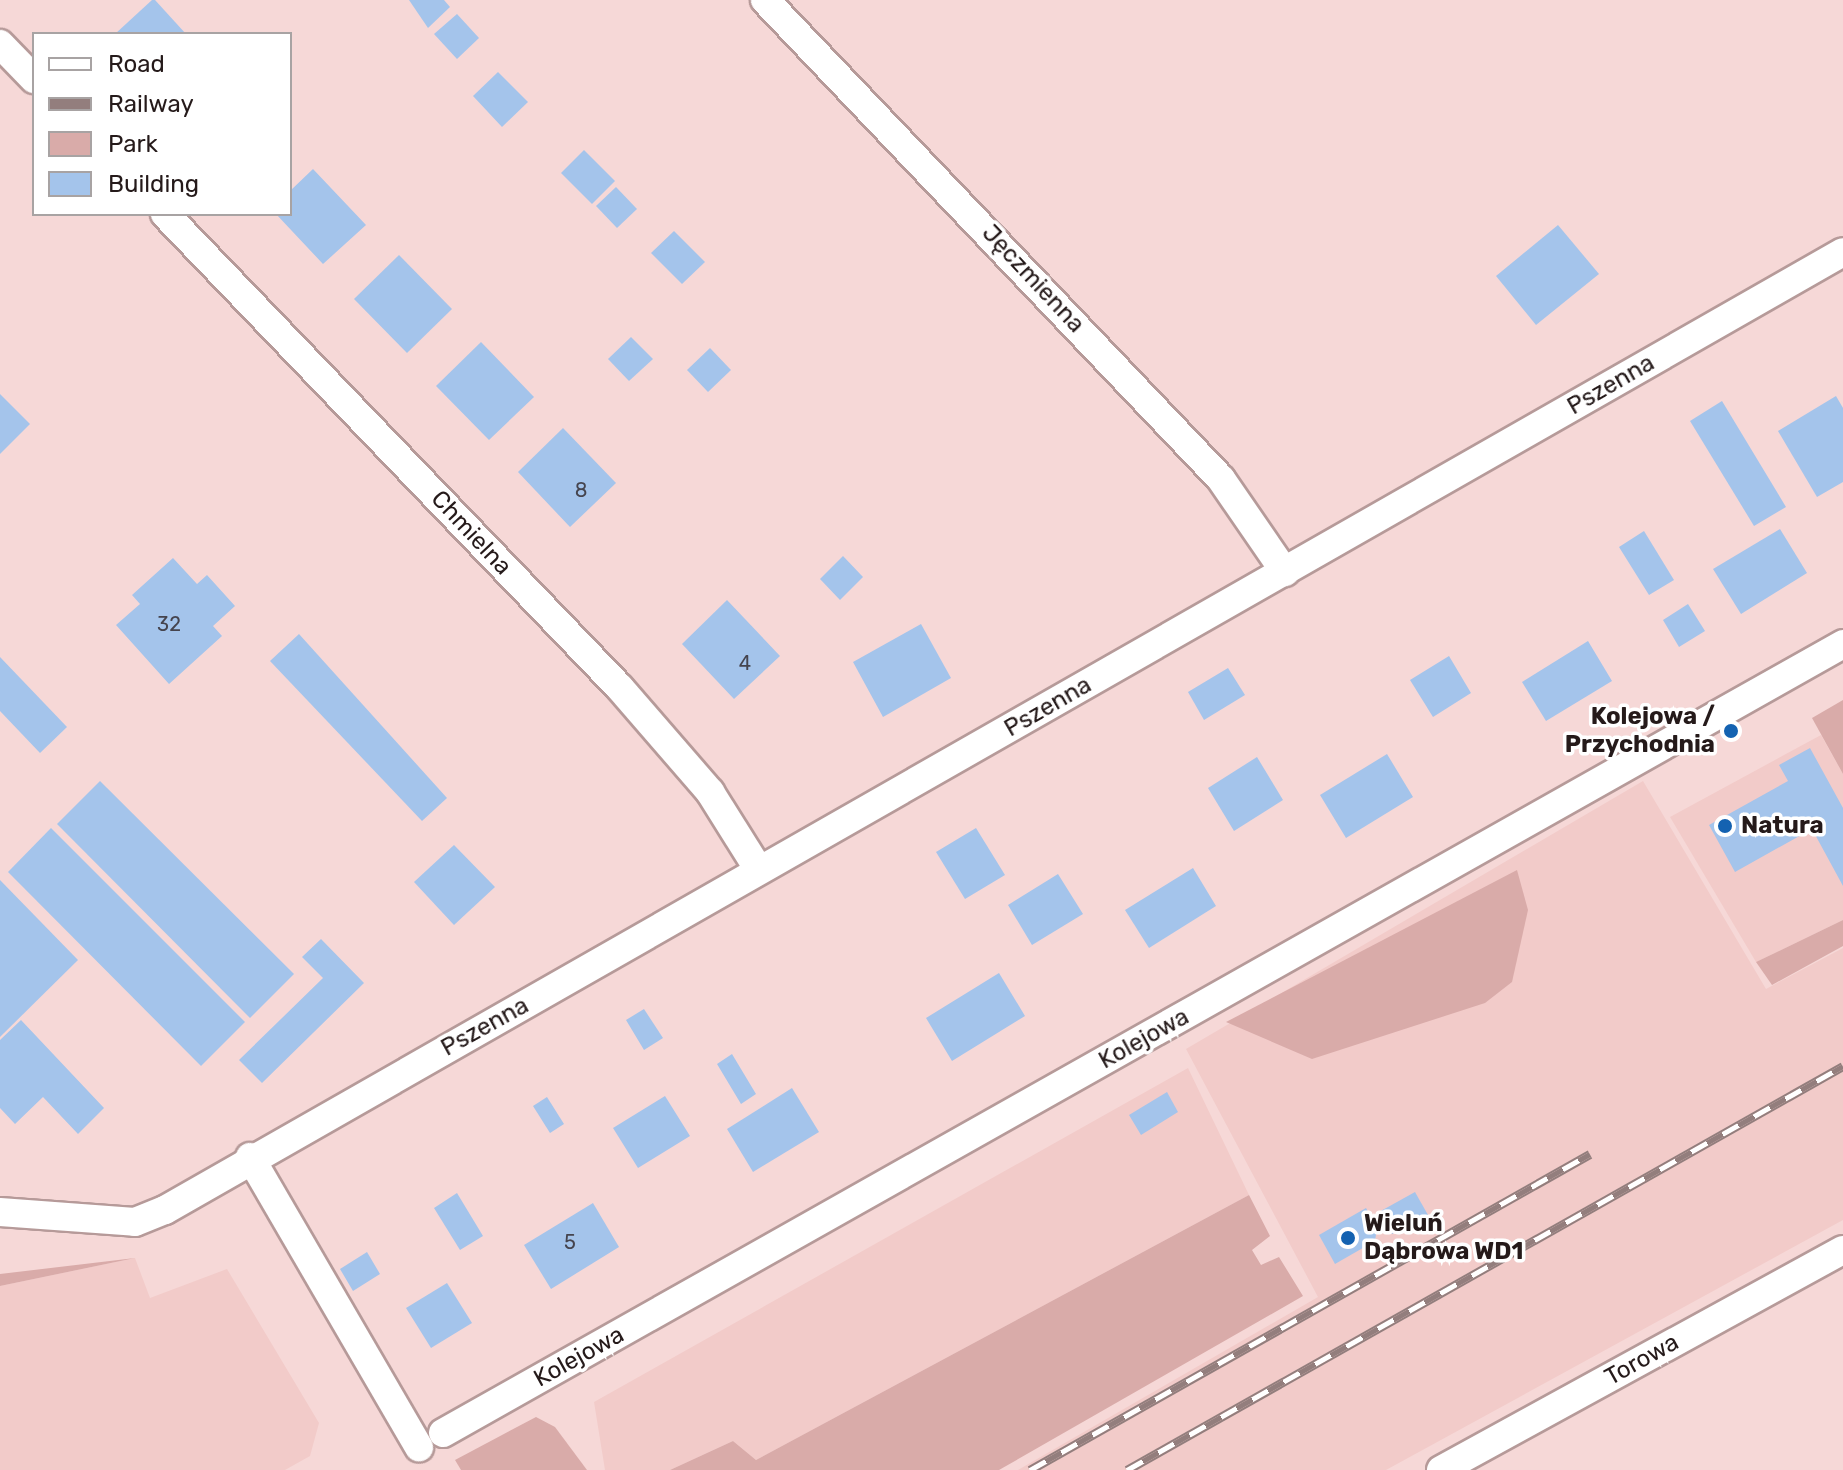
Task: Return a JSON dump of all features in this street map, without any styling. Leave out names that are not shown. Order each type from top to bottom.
[{"type":"street","name":"Jęczmienna","points":[[765,0],[1221,479],[1285,572]]},
{"type":"street","points":[[0,44],[32,77]]},
{"type":"street","name":"Chmielna","points":[[167,216],[620,688],[710,792],[757,867]]},
{"type":"street","name":"Pszenna","points":[[0,1212],[135,1222],[757,867],[1285,572],[1843,252]]},
{"type":"street","name":"Kolejowa","points":[[250,1157],[431,1440],[1843,644]]},
{"type":"street","name":"Torowa","points":[[1441,1470],[1843,1250]]},
{"type":"shaded area","points":[[1821,735],[1843,774],[1843,920],[1756,962],[1670,817]]},
{"type":"shaded area","points":[[1643,781],[1766,989],[1843,948],[1843,1220],[1386,1470],[1018,1470],[1318,1297],[1186,1049]]},
{"type":"shaded area","points":[[1188,1068],[1249,1195],[756,1460],[733,1441],[670,1470],[605,1470],[594,1402]]},
{"type":"shaded area","points":[[135,1258],[150,1298],[227,1269],[319,1423],[310,1456],[285,1470],[0,1470],[0,1286]]},
{"type":"green space","points":[[1843,700],[1843,774],[1812,718]]},
{"type":"green space","points":[[1517,870],[1528,910],[1512,982],[1485,1003],[1312,1059],[1226,1022]]},
{"type":"green space","points":[[1843,920],[1843,946],[1772,985],[1756,962]]},
{"type":"green space","points":[[1249,1195],[1270,1236],[1252,1250],[1261,1265],[1279,1257],[1303,1296],[999,1470],[670,1470],[733,1441],[756,1460]]},
{"type":"green space","points":[[135,1258],[0,1286],[0,1274]]},
{"type":"green space","points":[[536,1417],[555,1427],[587,1470],[461,1470],[455,1460]]},
{"type":"building","points":[[152,0],[184,32],[117,32]]},
{"type":"building","points":[[409,0],[444,0],[450,7],[428,28]]},
{"type":"building","points":[[457,14],[479,38],[457,59],[434,34]]},
{"type":"building","points":[[498,72],[528,102],[502,127],[473,96]]},
{"type":"building","points":[[584,150],[615,181],[592,204],[561,173]]},
{"type":"building","points":[[313,169],[366,225],[323,264],[278,216],[292,216],[292,189]]},
{"type":"building","points":[[616,187],[637,209],[617,228],[596,206]]},
{"type":"building","points":[[1558,225],[1599,274],[1536,325],[1496,276]]},
{"type":"building","points":[[674,231],[705,262],[682,284],[651,253]]},
{"type":"building","points":[[399,255],[452,309],[407,353],[354,299]]},
{"type":"building","points":[[631,337],[653,359],[629,381],[608,359]]},
{"type":"building","points":[[481,342],[534,397],[489,440],[436,386]]},
{"type":"building","points":[[710,348],[731,370],[708,392],[687,370]]},
{"type":"building","points":[[0,394],[30,424],[0,454]]},
{"type":"building","points":[[1836,396],[1843,408],[1843,482],[1817,497],[1778,431]]},
{"type":"building","points":[[1722,401],[1786,507],[1754,526],[1690,421]]},
{"type":"building","points":[[563,428],[616,483],[570,527],[518,472]]},
{"type":"building","points":[[1780,529],[1807,573],[1741,614],[1713,569]]},
{"type":"building","points":[[1644,531],[1674,580],[1649,595],[1619,547]]},
{"type":"building","points":[[843,556],[863,577],[840,600],[820,579]]},
{"type":"building","points":[[173,558],[197,584],[207,575],[235,606],[213,626],[222,636],[169,684],[116,625],[140,604],[132,595]]},
{"type":"building","points":[[727,600],[780,656],[734,699],[682,644]]},
{"type":"building","points":[[1688,604],[1705,631],[1679,647],[1663,620]]},
{"type":"building","points":[[921,624],[951,678],[883,717],[853,662]]},
{"type":"building","points":[[299,634],[447,798],[422,821],[270,661]]},
{"type":"building","points":[[1588,641],[1612,681],[1546,721],[1522,682]]},
{"type":"building","points":[[1449,656],[1471,693],[1433,717],[1410,680]]},
{"type":"building","points":[[0,657],[67,727],[40,753],[0,711]]},
{"type":"building","points":[[1228,668],[1245,695],[1204,720],[1188,692]]},
{"type":"building","points":[[1810,748],[1843,808],[1843,886],[1812,829],[1735,872],[1709,825],[1788,781],[1779,765]]},
{"type":"building","points":[[1387,754],[1413,797],[1346,838],[1320,795]]},
{"type":"building","points":[[1257,757],[1283,800],[1234,831],[1208,788]]},
{"type":"building","points":[[100,781],[294,974],[250,1018],[57,824]]},
{"type":"building","points":[[51,828],[245,1022],[201,1066],[8,872]]},
{"type":"building","points":[[976,828],[1005,875],[965,899],[936,852]]},
{"type":"building","points":[[454,845],[495,887],[454,925],[414,882]]},
{"type":"building","points":[[1193,868],[1216,906],[1149,948],[1125,910]]},
{"type":"building","points":[[1058,874],[1083,914],[1032,945],[1008,905]]},
{"type":"building","points":[[0,880],[78,960],[0,1037]]},
{"type":"building","points":[[321,939],[364,983],[262,1083],[239,1060],[323,978],[302,957]]},
{"type":"building","points":[[999,973],[1025,1016],[952,1061],[926,1018]]},
{"type":"building","points":[[644,1009],[663,1038],[644,1050],[626,1020]]},
{"type":"building","points":[[21,1020],[104,1108],[78,1134],[43,1097],[15,1124],[0,1108],[0,1040]]},
{"type":"building","points":[[732,1054],[756,1094],[741,1104],[717,1064]]},
{"type":"building","points":[[792,1088],[819,1132],[753,1172],[727,1129]]},
{"type":"building","points":[[1167,1092],[1178,1112],[1141,1135],[1129,1115]]},
{"type":"building","points":[[665,1096],[690,1136],[638,1168],[613,1128]]},
{"type":"building","points":[[547,1097],[564,1124],[550,1133],[533,1106]]},
{"type":"building","points":[[1415,1192],[1428,1215],[1392,1234],[1379,1212]]},
{"type":"building","points":[[457,1193],[483,1236],[460,1250],[434,1208]]},
{"type":"building","points":[[593,1203],[619,1247],[551,1289],[524,1245]]},
{"type":"building","name":"Wieluń Dąbrowa WD1","points":[[1366,1208],[1377,1228],[1375,1241],[1335,1264],[1319,1235]]},
{"type":"building","points":[[367,1252],[380,1274],[353,1291],[340,1269]]},
{"type":"building","points":[[447,1283],[472,1323],[431,1348],[406,1308]]},
{"type":"railway","points":[[1127,1470],[1843,1066]]},
{"type":"railway","points":[[1030,1470],[1590,1154]]},
{"type":"place","name":"Kolejowa / Przychodnia","points":[[1731,731]]},
{"type":"place","name":"Natura","points":[[1725,826]]},
{"type":"place","name":"Wieluń Dąbrowa WD1","points":[[1348,1238]]}]
